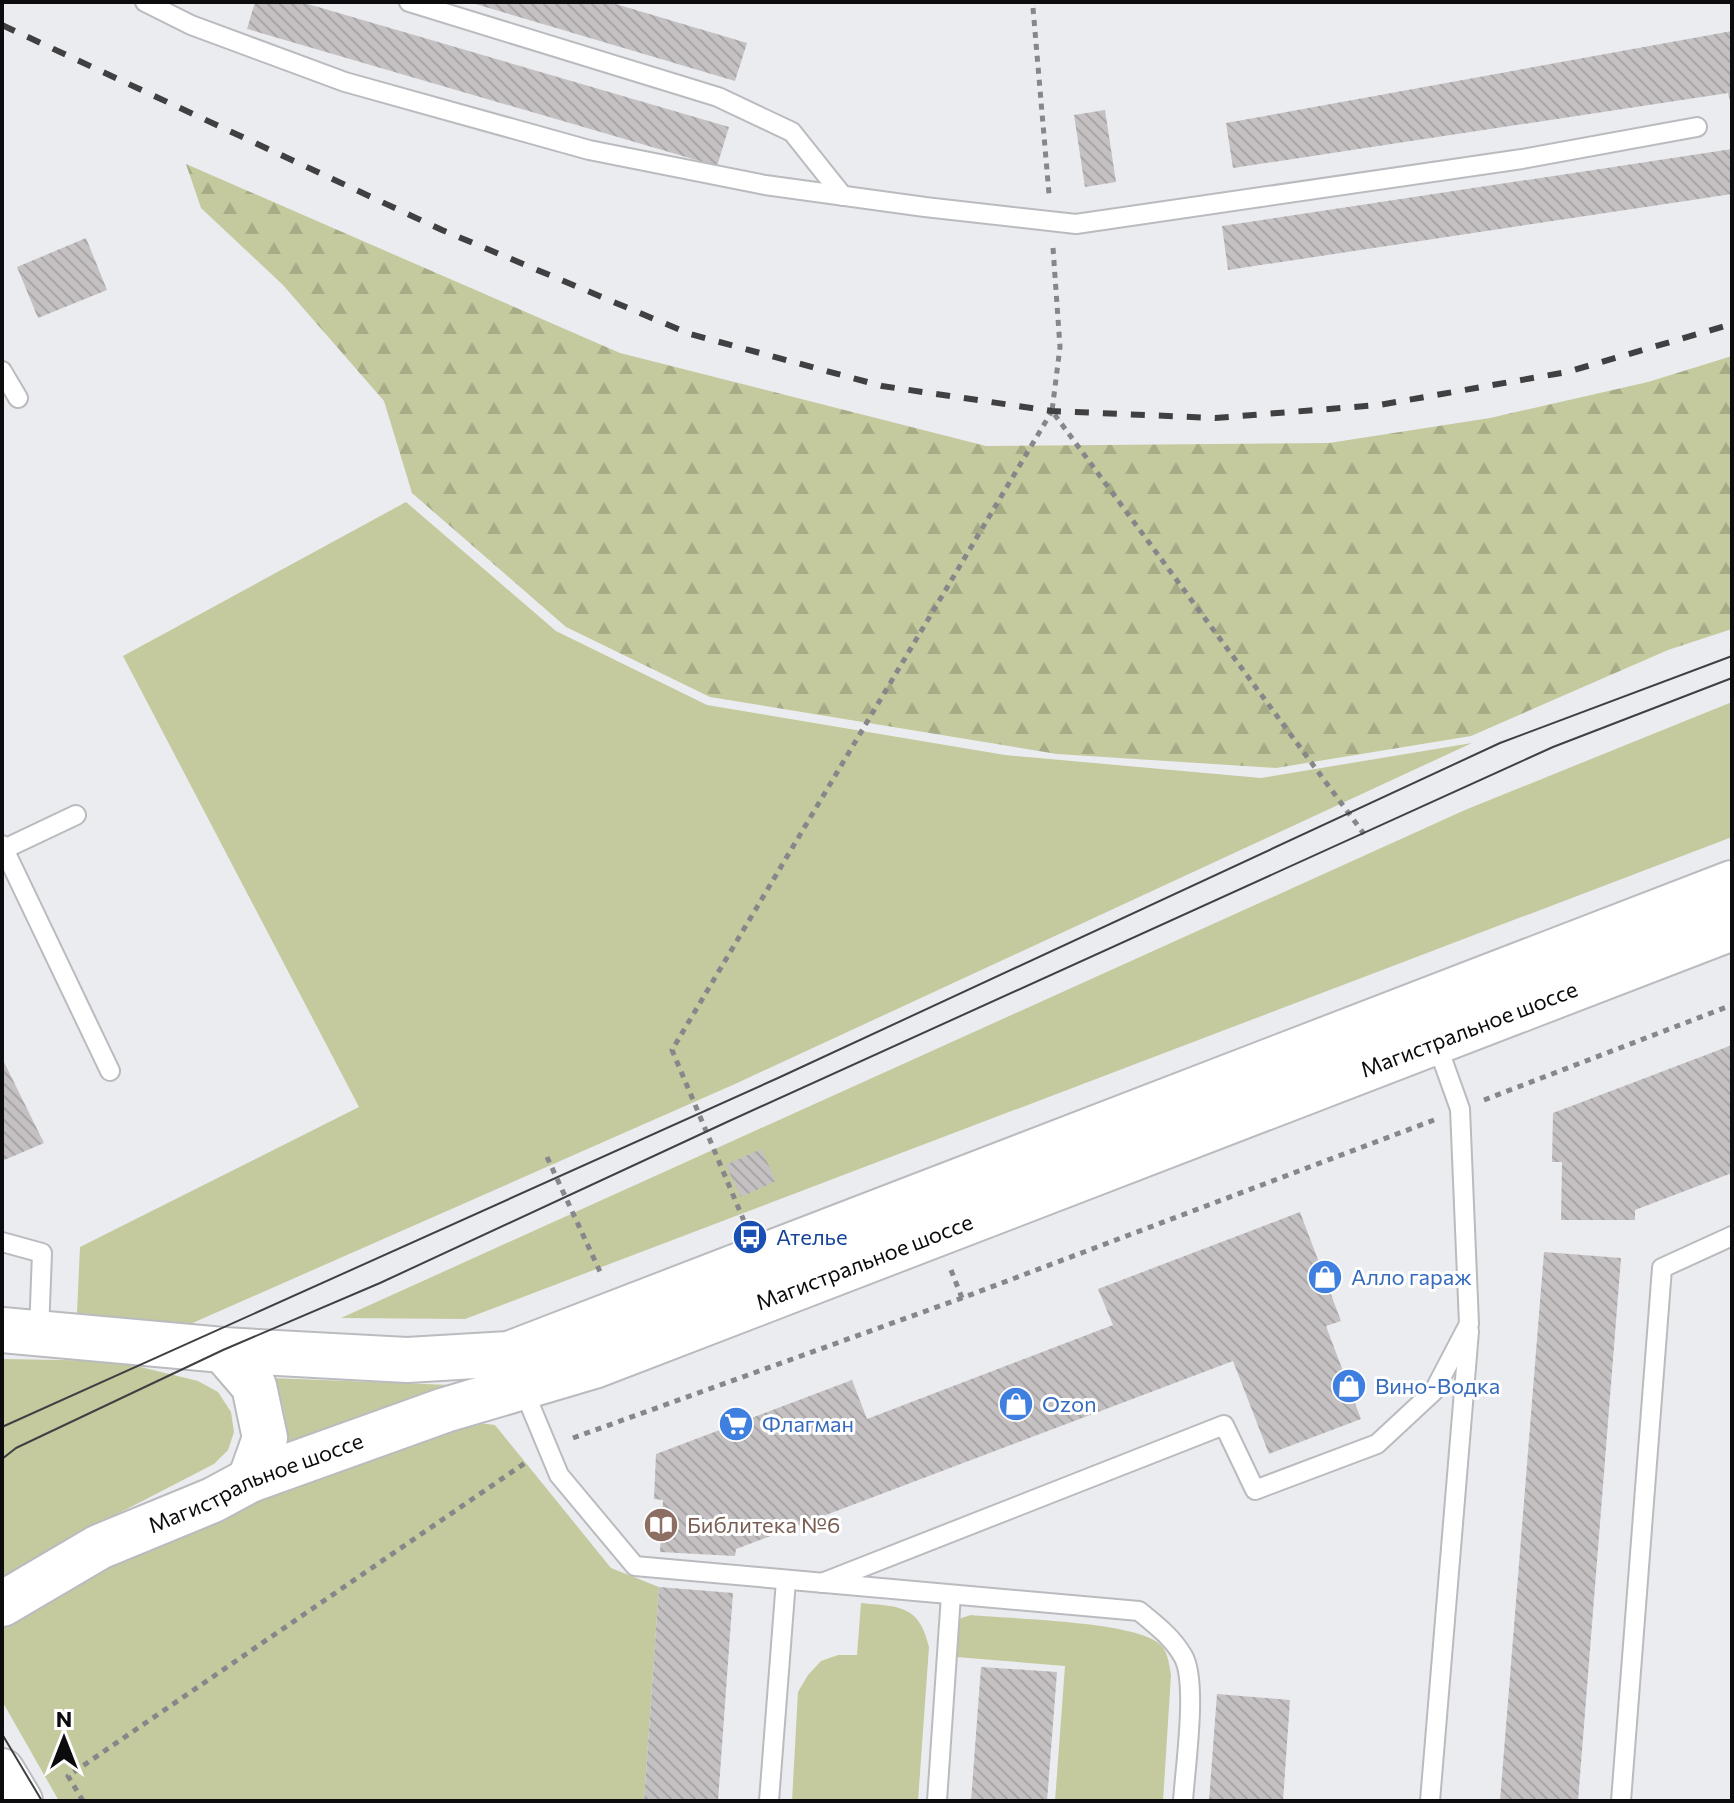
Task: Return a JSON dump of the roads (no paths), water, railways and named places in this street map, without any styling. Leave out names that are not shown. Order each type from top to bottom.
[{"type":"main road","name":"Магистральное шоссе","points":[[20,1331],[223,1350],[407,1360],[516,1370],[594,1366],[1428,1022],[1732,883]]},
{"type":"main road","name":"Магистральное шоссе","points":[[1428,1022],[1732,928]]},
{"type":"main road","points":[[223,1350],[254,1386],[265,1438],[250,1480]]},
{"type":"main road","name":"Магистральное шоссе","points":[[2,1604],[99,1547],[213,1500],[250,1480],[445,1410],[516,1370]]},
{"type":"main road","points":[[2,1771],[20,1801]]},
{"type":"lane","points":[[409,2],[718,97],[792,132],[843,196]]},
{"type":"lane","points":[[152,3],[191,25],[345,82],[589,150],[765,185],[1076,224],[1522,159],[1697,127]]},
{"type":"lane","points":[[2,371],[18,398]]},
{"type":"lane","points":[[76,815],[3,848],[110,1071]]},
{"type":"lane","points":[[1428,1022],[1460,1109],[1469,1324],[1430,1801]]},
{"type":"lane","points":[[1621,1801],[1662,1268],[1732,1236]]},
{"type":"lane","points":[[2,1242],[42,1253],[20,1331]]},
{"type":"lane","points":[[1701,1249],[1732,1251]]},
{"type":"lane","points":[[822,1583],[1224,1425],[1255,1490],[1377,1444],[1434,1391],[1469,1324]]},
{"type":"lane","points":[[516,1370],[559,1475],[635,1566],[1139,1611],[1167,1633],[1185,1659],[1191,1687],[1183,1801]]},
{"type":"lane","points":[[769,1801],[786,1580]]},
{"type":"lane","points":[[937,1801],[951,1595]]},
{"type":"tram line","points":[[2,1427],[778,1078],[1500,743],[1732,656]]},
{"type":"tram line","points":[[2,1459],[16,1448],[223,1350],[380,1283],[1553,747],[1732,678]]},
{"type":"tram line","points":[[2,1734],[42,1801]]},
{"type":"railway","points":[[2,25],[442,230],[690,334],[882,386],[1052,411],[1215,418],[1379,405],[1567,372],[1732,324]]},
{"type":"place","name":"Ателье","points":[[750,1237]]},
{"type":"place","name":"Алло гараж","points":[[1325,1277]]},
{"type":"place","name":"Вино-Водка","points":[[1349,1386]]},
{"type":"place","name":"Ozon","points":[[1016,1404]]},
{"type":"place","name":"Флагман","points":[[736,1424]]},
{"type":"place","name":"Библитека №6","points":[[661,1525]]}]
